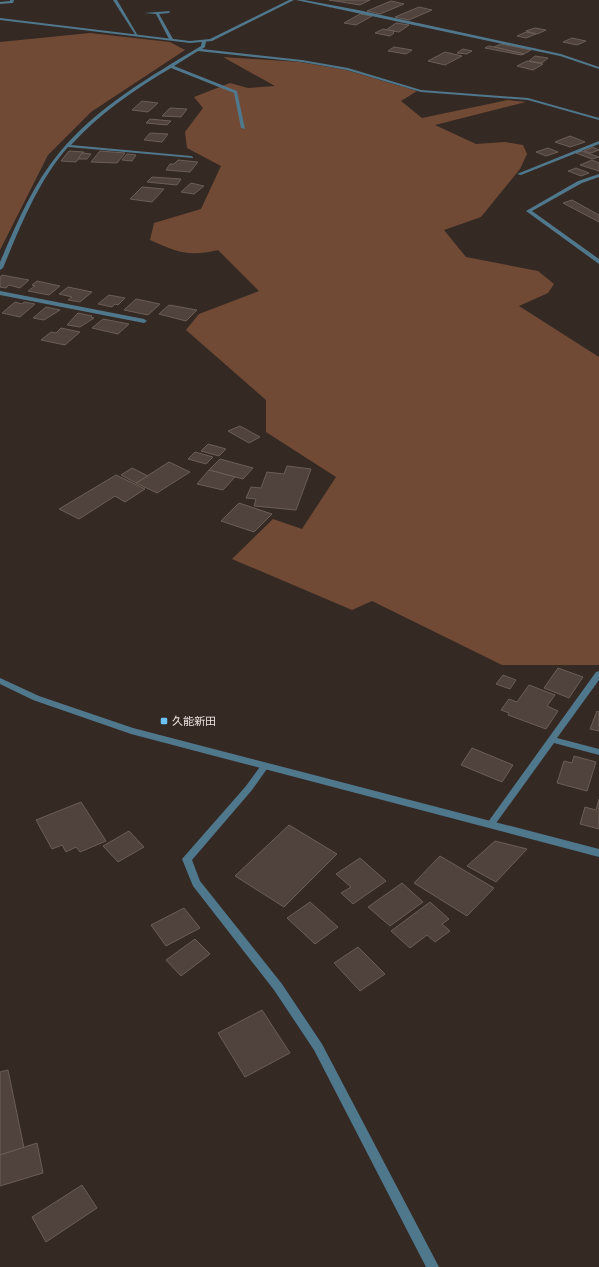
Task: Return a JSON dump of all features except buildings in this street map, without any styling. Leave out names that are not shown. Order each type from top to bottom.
[{"type":"street","points":[[0,3],[12,2],[12,0]]},
{"type":"street","points":[[115,0],[137,35]]},
{"type":"street","points":[[0,19],[171,39],[204,41],[211,40],[288,0]]},
{"type":"street","points":[[298,0],[358,11],[561,55],[599,68]]},
{"type":"street","points":[[157,12],[171,39]]},
{"type":"street","points":[[146,13],[169,12]]},
{"type":"street","points":[[0,268],[35,196],[58,156],[102,112],[148,79],[203,47],[204,41]]},
{"type":"street","points":[[197,50],[302,61],[348,69],[421,91],[528,99],[599,119]]},
{"type":"street","points":[[170,66],[236,92],[243,128]]},
{"type":"street","points":[[519,174],[599,142]]},
{"type":"street","points":[[67,146],[191,157]]},
{"type":"street","points":[[599,175],[580,182],[529,211],[599,262]]},
{"type":"street","points":[[0,293],[144,321]]},
{"type":"street","points":[[491,824],[599,674]]},
{"type":"street","points":[[0,681],[36,698],[130,731],[599,853]]},
{"type":"street","points":[[552,740],[599,752]]},
{"type":"street","points":[[265,766],[249,788],[187,859],[196,883],[278,987],[318,1047],[433,1267]]},
{"type":"shaded area","points":[[90,33],[170,42],[185,50],[91,112],[48,155],[0,250],[0,42]]},
{"type":"shaded area","points":[[223,57],[300,62],[346,70],[417,91],[401,101],[422,118],[508,100],[526,102],[435,125],[476,144],[505,142],[523,145],[527,154],[520,169],[481,217],[444,230],[466,257],[538,271],[554,284],[548,293],[519,306],[599,357],[599,665],[502,665],[372,601],[352,610],[232,559],[273,519],[302,529],[336,477],[266,432],[266,400],[186,330],[199,314],[259,291],[218,250],[199,253],[183,252],[168,248],[150,240],[154,223],[201,209],[221,166],[187,148],[185,132],[203,108],[194,97],[230,83],[248,88],[275,86]]},
{"type":"place","name":"久能新田","points":[[164,721]]}]
